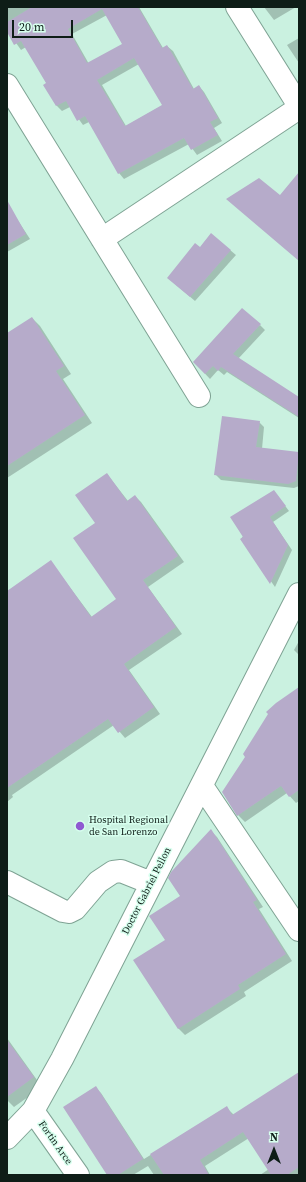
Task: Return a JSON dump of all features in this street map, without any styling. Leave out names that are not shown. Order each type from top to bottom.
[{"type":"street","points":[[102,239],[299,107],[237,7]]},
{"type":"street","points":[[7,85],[199,396]]},
{"type":"street","name":"Doctor Gabriel Pellon","points":[[7,1138],[33,1111],[62,1059],[298,598]]},
{"type":"street","points":[[202,786],[299,930]]},
{"type":"street","points":[[7,882],[63,911],[69,912],[75,909],[98,882],[113,872],[121,871],[151,883]]},
{"type":"street","name":"Fortin Arce","points":[[33,1111],[78,1175]]},
{"type":"building","points":[[32,7],[138,7],[162,48],[167,45],[193,89],[199,85],[218,118],[210,122],[218,135],[191,150],[184,138],[118,174],[85,116],[77,121],[66,101],[56,106],[43,85],[46,83],[21,41],[14,45],[7,32],[7,22]],"holes":[[[102,9],[122,44],[87,63],[68,29]],[[134,58],[162,105],[125,126],[97,80]]]},
{"type":"building","points":[[299,172],[299,261],[226,199],[259,178],[280,195]]},
{"type":"building","points":[[7,200],[26,234],[7,245]]},
{"type":"building","points":[[211,233],[231,250],[190,297],[167,278],[195,243],[200,247]]},
{"type":"building","points":[[242,308],[261,324],[233,354],[299,397],[299,417],[221,367],[218,371],[213,366],[205,374],[193,362]]},
{"type":"building","points":[[32,317],[64,366],[56,371],[85,415],[7,466],[7,333]]},
{"type":"building","points":[[222,416],[260,421],[256,447],[299,452],[296,481],[288,484],[214,475]]},
{"type":"building","points":[[107,473],[127,501],[135,495],[178,556],[143,580],[176,627],[124,664],[154,707],[118,733],[108,719],[7,788],[7,591],[51,560],[91,617],[116,599],[73,538],[95,523],[75,495]]},
{"type":"building","points":[[274,490],[286,506],[270,517],[288,545],[270,584],[240,539],[243,537],[230,517]]},
{"type":"building","points":[[299,687],[299,790],[289,797],[281,786],[237,816],[222,792],[245,757],[243,754],[268,714],[266,712]]},
{"type":"building","points":[[211,829],[257,900],[253,902],[286,954],[238,985],[240,989],[178,1029],[133,960],[165,940],[149,916],[180,896],[168,878],[171,872]]},
{"type":"building","points":[[7,1040],[34,1077],[7,1097]]},
{"type":"building","points":[[299,1072],[299,1167],[287,1175],[271,1175],[243,1132],[200,1160],[209,1175],[164,1175],[150,1154],[227,1106],[232,1115]]},
{"type":"building","points":[[96,1086],[143,1159],[118,1175],[107,1175],[63,1107]]},
{"type":"place","name":"Hospital Regional de San Lorenzo","points":[[80,826]]}]
